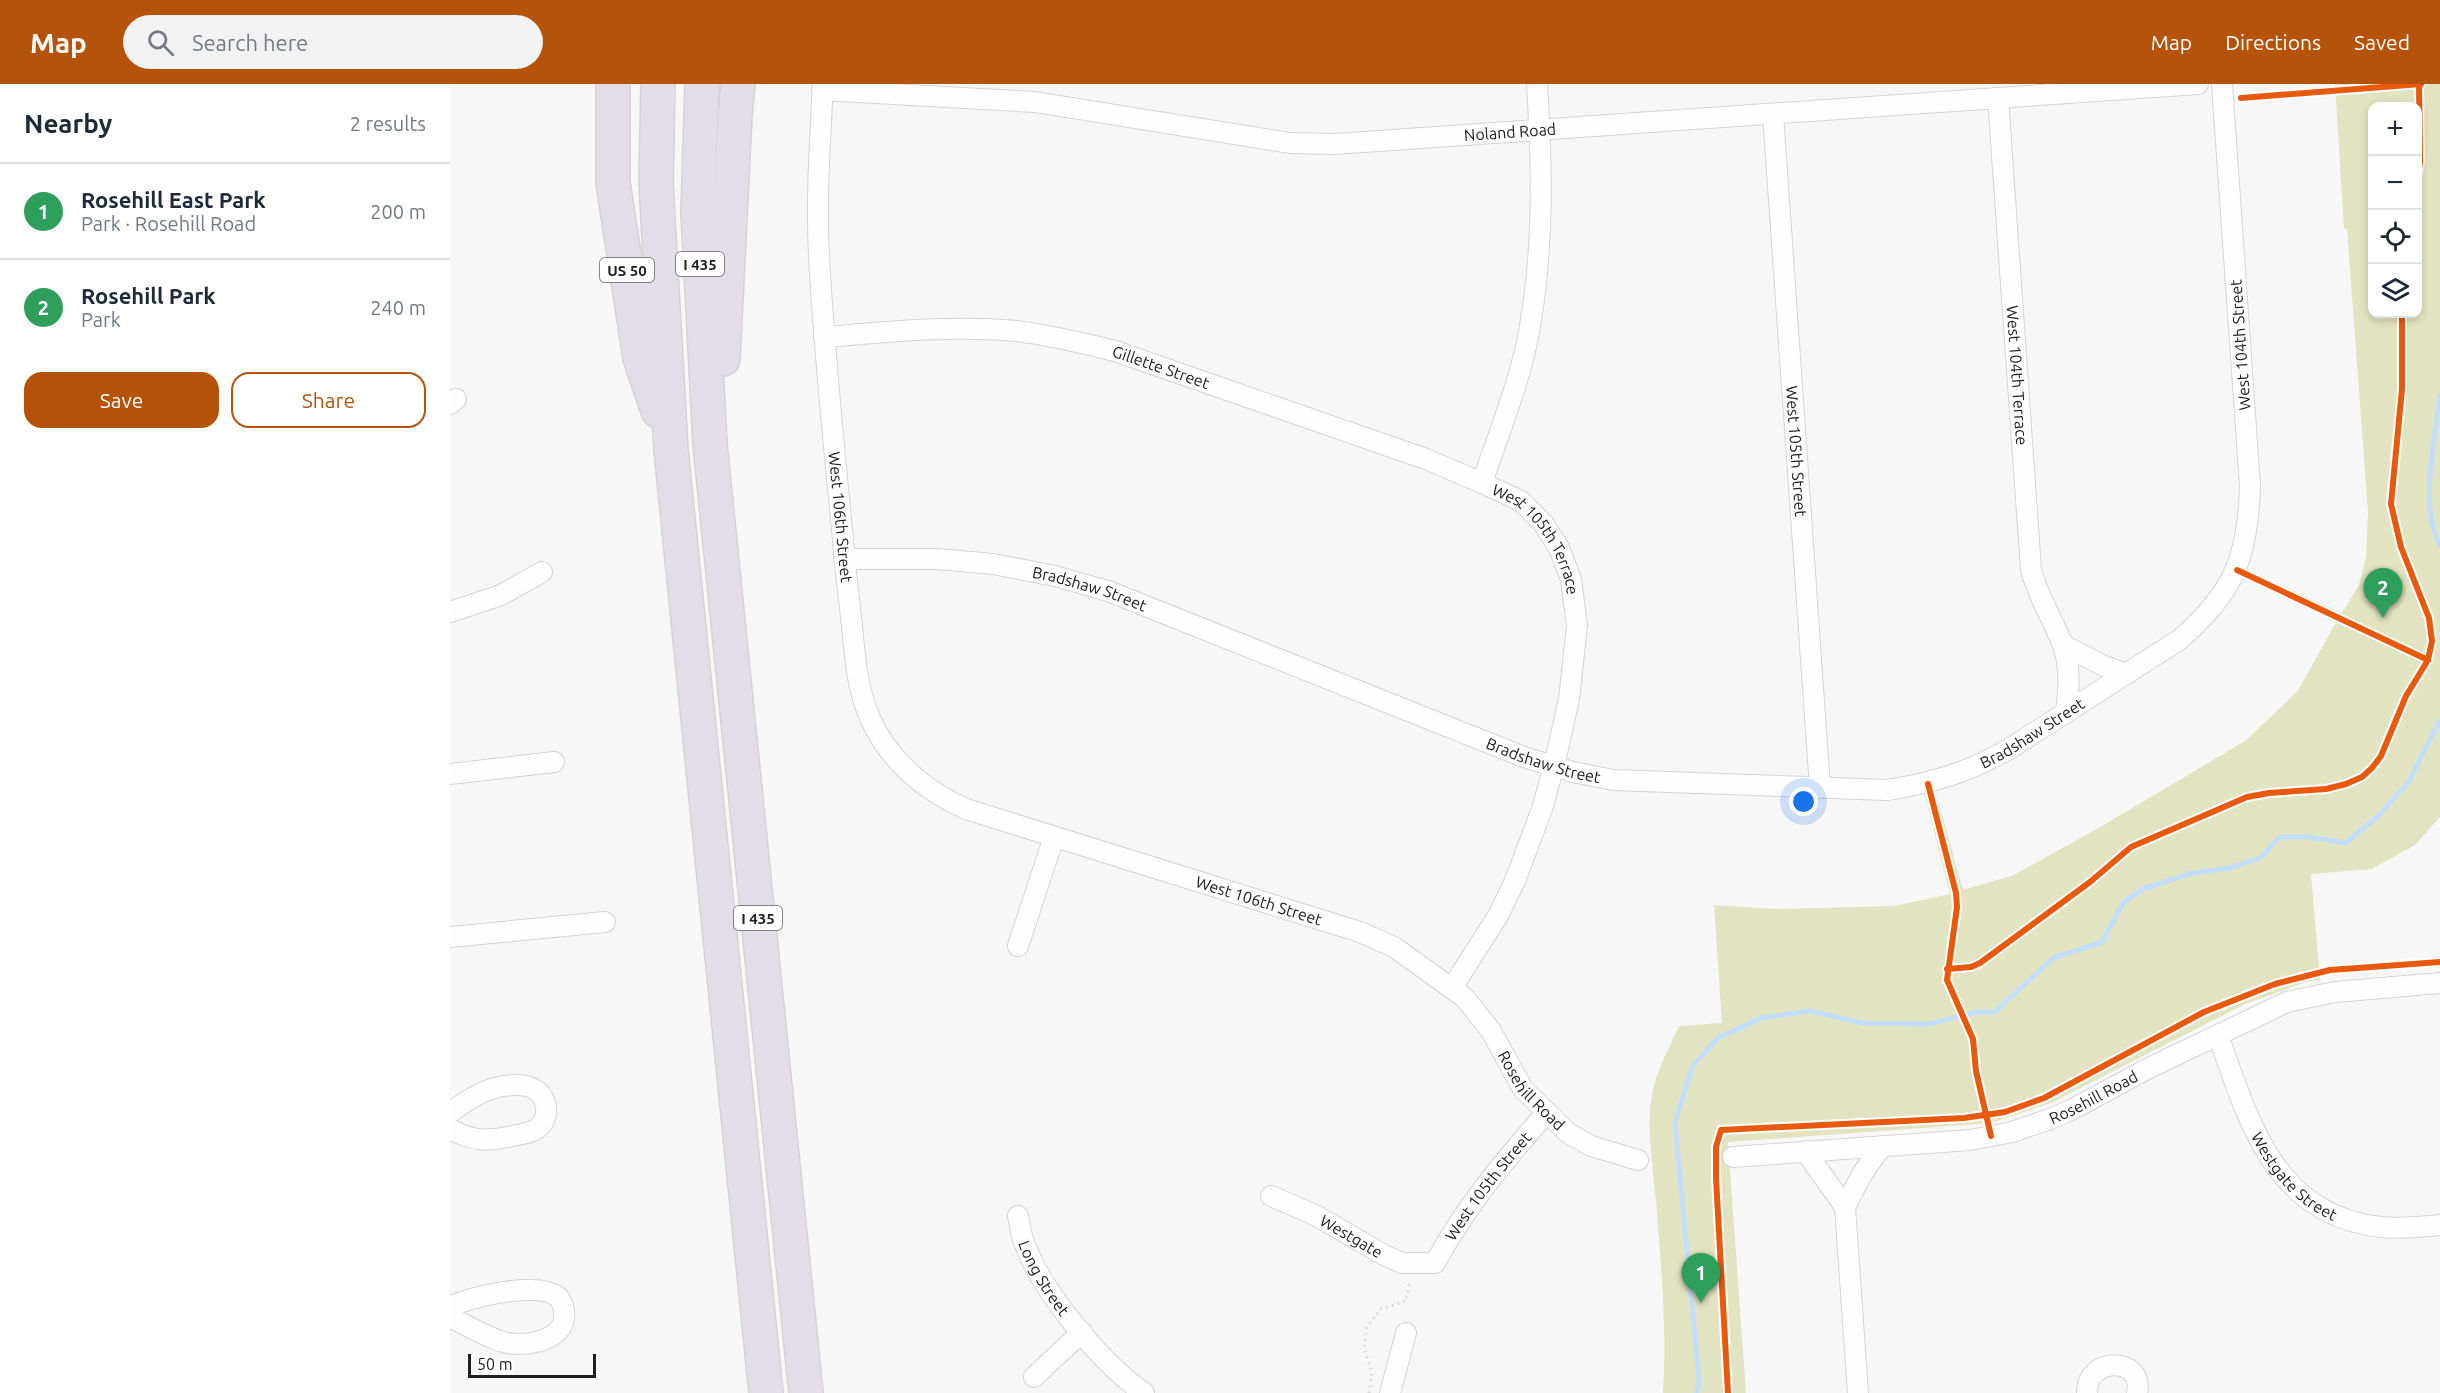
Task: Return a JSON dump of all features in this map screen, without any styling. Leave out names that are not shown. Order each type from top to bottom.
[{"type":"highway","name":"US 50","points":[[613,84],[614,183],[640,358],[671,450]]},
{"type":"highway","name":"I 435","points":[[658,84],[656,183],[671,450],[766,1393]]},
{"type":"highway","name":"I 435","points":[[702,84],[698,213],[710,444],[806,1393]]},
{"type":"highway","points":[[710,444],[725,348],[734,127],[738,84]]},
{"type":"street","name":"West 105th Terrace","points":[[1452,988],[1499,914],[1515,881],[1542,809],[1569,699],[1576,647],[1577,626],[1571,579],[1559,549],[1543,523],[1521,501],[1482,483],[1514,391],[1530,328],[1539,266],[1542,200],[1537,84]]},
{"type":"street","name":"Noland Road","points":[[823,87],[1035,102],[1290,143],[1335,144],[2198,84]]},
{"type":"street","name":"West 104th Street","points":[[2218,600],[2237,570],[2242,553],[2249,519],[2250,486],[2222,84]]},
{"type":"street","name":"West 106th Street","points":[[823,87],[818,183],[819,242],[824,337],[844,559],[857,677],[870,719],[889,751],[922,784],[951,802],[1054,837],[1360,932],[1394,947],[1452,988]]},
{"type":"street","name":"West 104th Terrace","points":[[1998,98],[2031,570],[2035,585],[2063,645],[2069,691],[2066,712]]},
{"type":"street","name":"West 105th Street","points":[[1773,114],[1820,788]]},
{"type":"street","name":"Gillette Street","points":[[824,337],[949,328],[1016,331],[1067,339],[1115,351],[1426,459],[1482,483]]},
{"type":"street","name":"Bradshaw Street","points":[[844,559],[937,559],[993,564],[1055,576],[1108,591],[1524,757],[1613,780],[1887,790],[1937,781],[1984,763],[2179,640],[2203,620],[2218,600]]},
{"type":"street","points":[[450,612],[501,595],[542,572]]},
{"type":"street","points":[[2063,645],[2104,666],[2127,674]]},
{"type":"street","points":[[450,774],[554,762]]},
{"type":"street","points":[[1018,945],[1054,837]]},
{"type":"street","points":[[450,937],[605,922]]},
{"type":"street","name":"Rosehill Road","points":[[1733,1157],[1970,1140],[2012,1132],[2073,1109],[2149,1068],[2287,1002],[2335,992],[2440,983]]},
{"type":"street","name":"Rosehill Road","points":[[1452,988],[1479,1014],[1523,1089],[1568,1133],[1591,1146],[1638,1160]]},
{"type":"street","name":"Westgate Street","points":[[2218,1035],[2256,1136],[2280,1174],[2299,1193],[2322,1208],[2362,1224],[2390,1228],[2440,1225]]},
{"type":"street","points":[[450,1113],[490,1089],[506,1086],[526,1086],[537,1090],[544,1098],[546,1112],[541,1125],[528,1133],[501,1139],[470,1139],[450,1129]]},
{"type":"street","name":"West 105th Street","points":[[1435,1263],[1466,1210],[1498,1168],[1547,1112]]},
{"type":"street","points":[[1858,1393],[1845,1207],[1862,1174],[1882,1146]]},
{"type":"street","points":[[1805,1151],[1845,1207]]},
{"type":"street","name":"Westgate","points":[[1271,1196],[1315,1215],[1402,1263],[1435,1263]]},
{"type":"street","name":"Long Street","points":[[1018,1216],[1022,1238],[1030,1257],[1058,1303],[1112,1366],[1144,1393]]},
{"type":"street","points":[[450,1307],[479,1296],[509,1292],[549,1292],[559,1298],[563,1306],[564,1318],[555,1334],[542,1340],[522,1344],[502,1342],[450,1317]]},
{"type":"street","name":"Long Street","points":[[1034,1377],[1082,1332]]},
{"type":"street","points":[[1390,1393],[1406,1333]]},
{"type":"street","points":[[2087,1393],[2091,1377],[2097,1369],[2118,1364],[2128,1367],[2136,1375],[2139,1387],[2137,1393]]},
{"type":"path","points":[[1849,1101],[1850,1124]]},
{"type":"path","points":[[1838,1124],[1858,1123]]},
{"type":"path","points":[[1369,1393],[1372,1372],[1364,1348],[1366,1327],[1381,1309],[1406,1302],[1410,1277]]},
{"type":"green space","points":[[2335,84],[2440,84],[2440,817],[2415,845],[2372,869],[2311,874],[2320,980],[2306,982],[2245,1004],[2051,1103],[1991,1123],[1728,1142],[1746,1393],[1663,1393],[1663,1296],[1650,1105],[1657,1076],[1679,1026],[1722,1023],[1714,905],[1775,909],[1894,906],[1950,894],[1925,796],[1936,793],[1963,890],[2014,875],[2245,741],[2298,691],[2336,622],[2242,577],[2246,569],[2342,613],[2359,585],[2366,558],[2368,512],[2347,229],[2344,229]]},
{"type":"waterway","points":[[2440,396],[2429,493],[2430,513],[2440,545]]},
{"type":"waterway","points":[[1697,1393],[1699,1380],[1675,1123],[1692,1067],[1718,1038],[1761,1018],[1809,1011],[1863,1023],[1929,1024],[1978,1012],[1995,1012],[2053,958],[2102,942],[2123,903],[2143,889],[2192,873],[2230,868],[2260,858],[2280,837],[2308,837],[2346,843],[2377,817],[2408,783],[2440,720]]},
{"type":"cycle path","points":[[2419,84],[2420,156]]},
{"type":"cycle path","points":[[2241,98],[2421,84]]},
{"type":"cycle path","points":[[1947,969],[1971,967],[1980,963],[2090,882],[2131,847],[2247,797],[2326,789],[2346,784],[2362,777],[2381,756],[2406,696],[2428,660],[2432,641],[2429,618],[2401,547],[2391,504],[2402,389],[2402,318]]},
{"type":"cycle path","points":[[2237,570],[2428,660]]},
{"type":"cycle path","points":[[1928,784],[1956,893],[1957,907],[1947,980],[1973,1039],[1976,1071],[1991,1136]]},
{"type":"cycle path","points":[[1728,1393],[1716,1178],[1716,1147],[1721,1130],[1964,1118],[2005,1112],[2044,1098],[2204,1012],[2275,984],[2330,970],[2440,962]]},
{"type":"place","name":"Rosehill Park","points":[[2383,618]]},
{"type":"place","name":"Rosehill East Park","points":[[1701,1303]]}]
